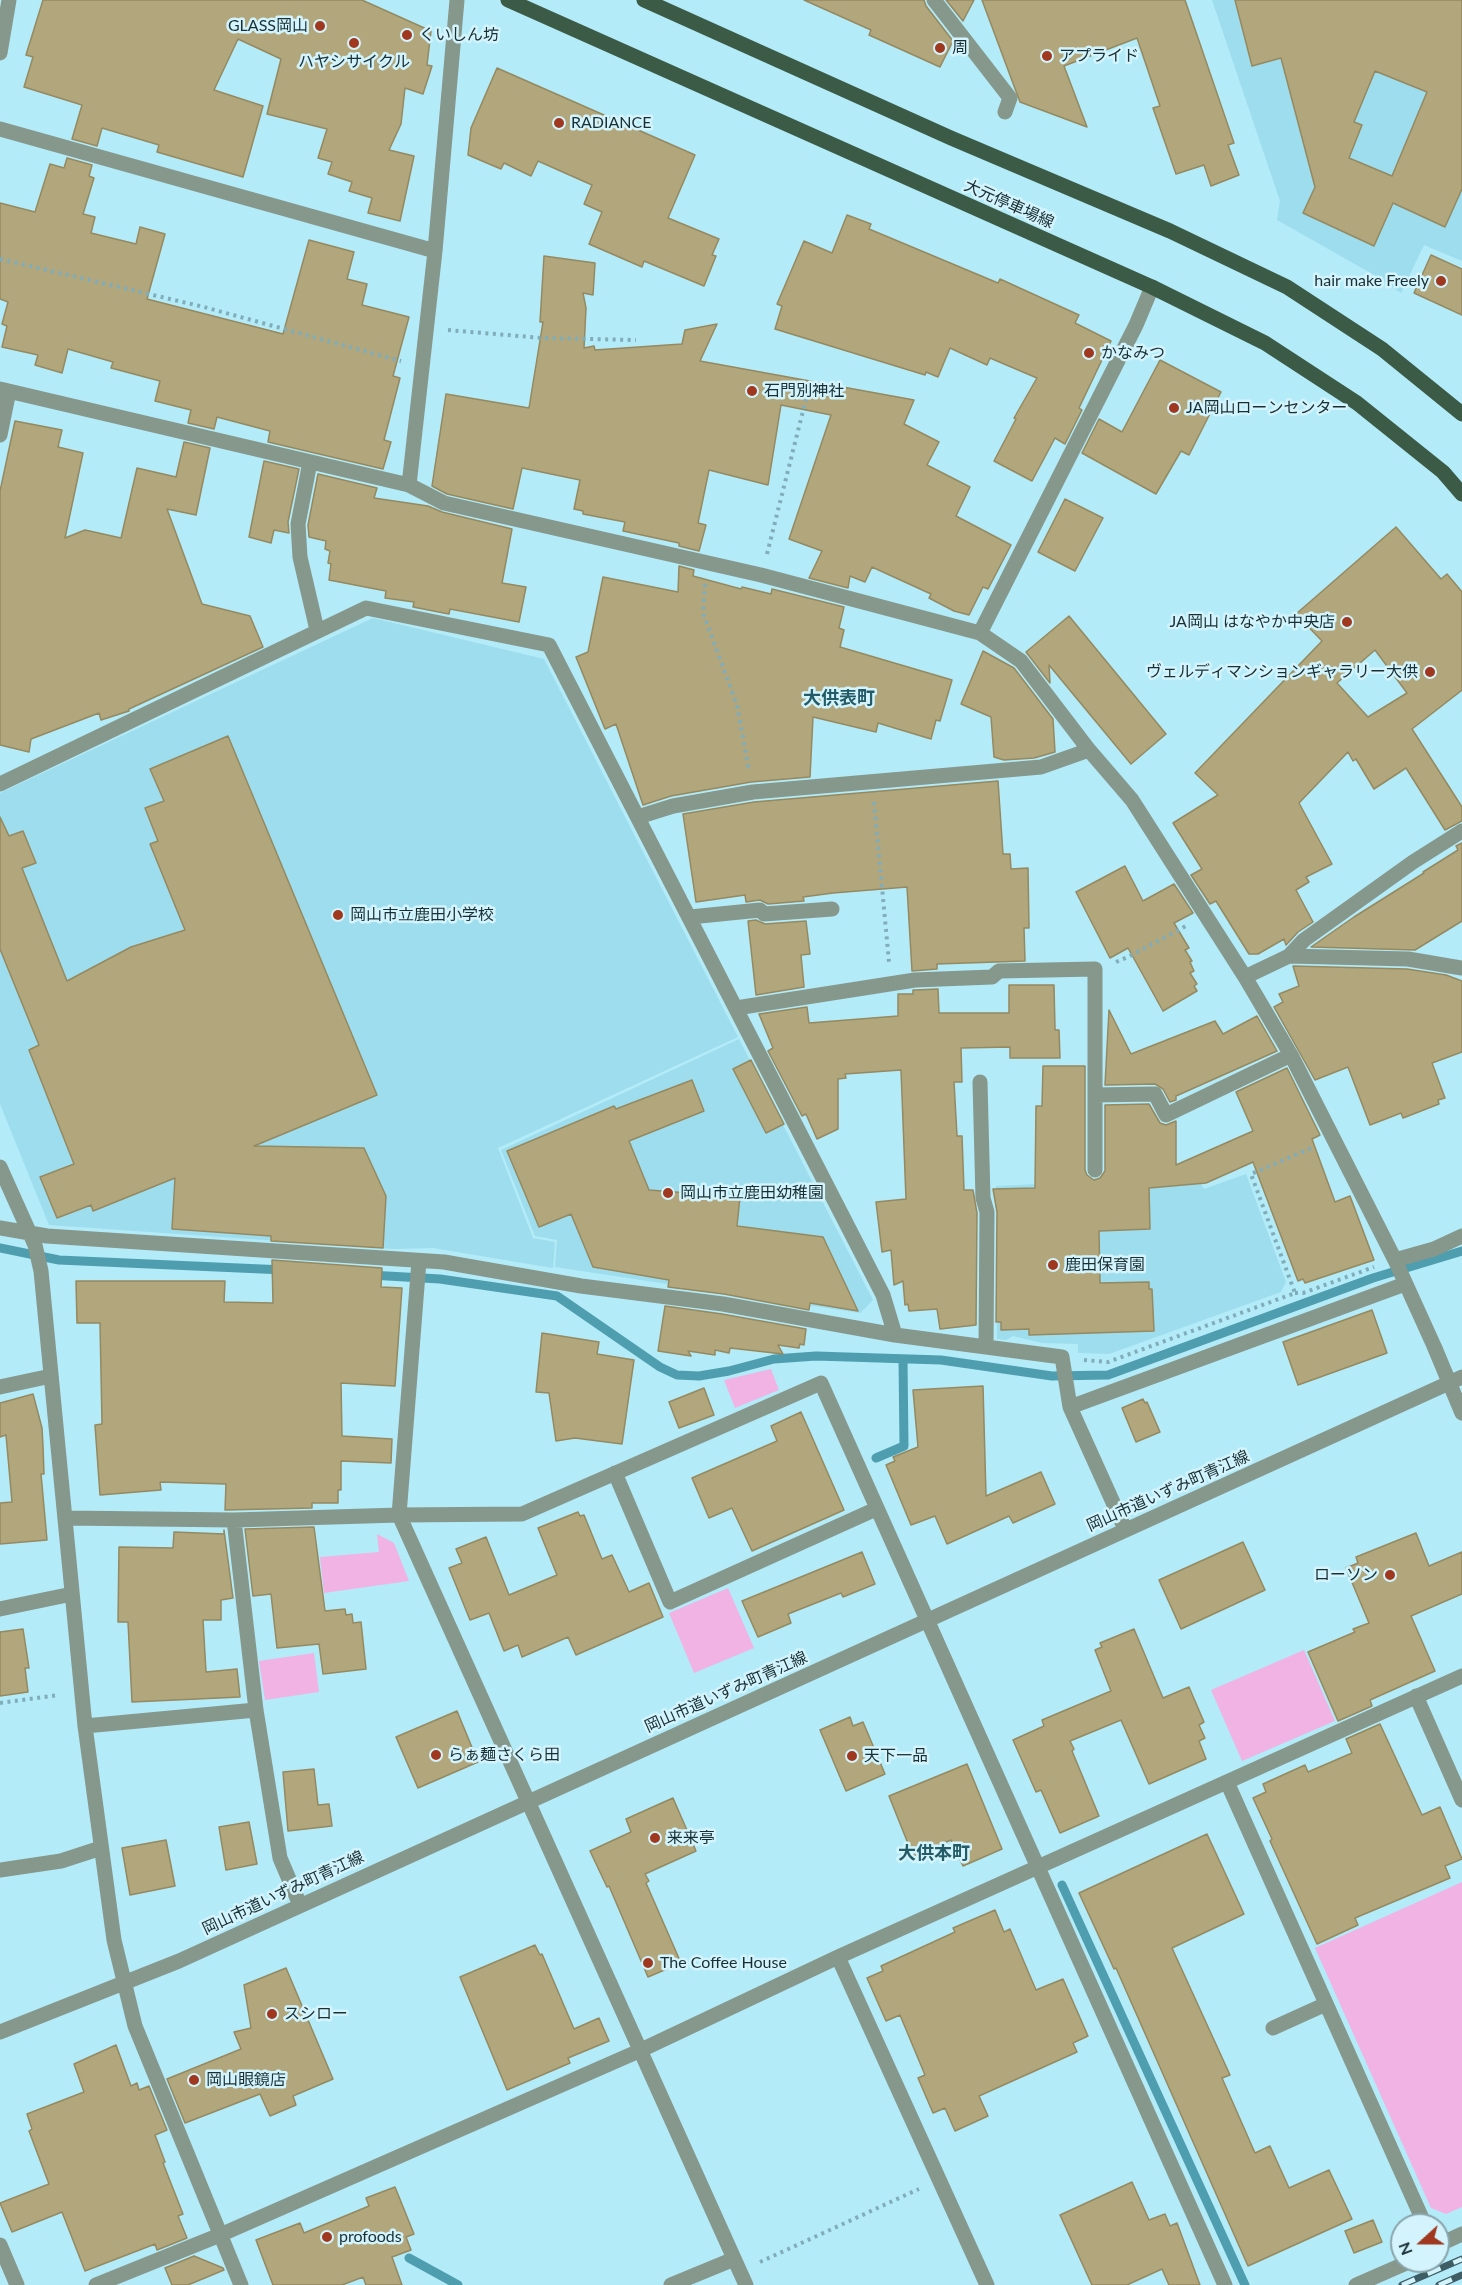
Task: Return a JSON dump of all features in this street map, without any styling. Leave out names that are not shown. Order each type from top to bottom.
[{"type":"main road","name":"大元停車場線","points":[[508,0],[1152,287],[1265,343],[1343,393],[1443,472],[1462,494]]},
{"type":"main road","points":[[653,2],[951,138],[1170,231],[1287,286],[1382,349],[1462,414]]},
{"type":"street","points":[[0,53],[9,0]]},
{"type":"street","points":[[409,485],[435,251],[457,0]]},
{"type":"street","points":[[934,0],[1010,98],[1005,112]]},
{"type":"street","points":[[0,129],[435,251]]},
{"type":"street","points":[[980,633],[1136,326],[1152,287]]},
{"type":"street","points":[[0,435],[4,390],[409,485],[444,503],[761,575],[980,633],[1021,661],[1089,750],[1132,800],[1245,977],[1291,1055],[1399,1272],[1456,1380],[1462,1413]]},
{"type":"street","points":[[310,462],[298,524],[300,557],[317,630]]},
{"type":"street","points":[[0,784],[366,608],[549,645],[883,1295],[895,1335]]},
{"type":"street","points":[[638,817],[673,806],[753,792],[1041,767],[1089,750]]},
{"type":"street","points":[[1245,977],[1289,956],[1304,940],[1413,862],[1462,831]]},
{"type":"street","points":[[690,917],[760,910],[764,914],[832,909]]},
{"type":"street","points":[[1289,956],[1408,959],[1462,968]]},
{"type":"street","points":[[736,1008],[915,980],[992,977],[999,971],[1095,969],[1095,1170]]},
{"type":"street","points":[[1095,1095],[1155,1094],[1166,1115],[1291,1055]]},
{"type":"street","points":[[980,1082],[983,1198],[987,1212],[986,1347]]},
{"type":"street","points":[[0,1167],[33,1239],[41,1271],[85,1726],[114,1940],[135,2026],[241,2285]]},
{"type":"street","points":[[0,1228],[33,1239],[419,1265],[444,1262],[581,1286],[723,1304],[895,1335],[986,1347],[1063,1362],[1070,1407],[1125,1529]]},
{"type":"street","points":[[1070,1407],[1399,1272],[1434,1249],[1462,1236]]},
{"type":"street","points":[[419,1265],[399,1515],[740,2271],[671,2285]]},
{"type":"street","points":[[0,1387],[51,1376]]},
{"type":"street","name":"岡山市道いずみ町青江線","points":[[0,2032],[179,1961],[528,1800],[928,1621],[1125,1529],[1456,1380]]},
{"type":"street","points":[[66,1518],[234,1520],[522,1514],[821,1383],[1225,2285]]},
{"type":"street","points":[[615,1473],[670,1602],[876,1509]]},
{"type":"street","points":[[234,1520],[256,1710],[280,1858],[300,1905]]},
{"type":"street","points":[[0,1609],[72,1594]]},
{"type":"street","points":[[96,2285],[220,2235],[639,2051],[838,1956],[1462,1676]]},
{"type":"street","points":[[1416,1696],[1462,1800]]},
{"type":"street","points":[[85,1726],[256,1710]]},
{"type":"street","points":[[1227,1782],[1420,2213]]},
{"type":"street","points":[[0,1870],[61,1861],[101,1848]]},
{"type":"street","points":[[838,1956],[987,2285]]},
{"type":"street","points":[[1272,2028],[1326,2004]]},
{"type":"street","points":[[0,2245],[16,2285]]},
{"type":"street","points":[[1356,2285],[1390,2270]]},
{"type":"path","points":[[0,259],[204,307],[422,367]]},
{"type":"path","points":[[426,329],[542,338],[636,340]]},
{"type":"path","points":[[761,575],[806,399],[799,397]]},
{"type":"path","points":[[707,562],[703,613],[737,705],[753,792]]},
{"type":"path","points":[[872,782],[891,984]]},
{"type":"path","points":[[1095,969],[1128,957],[1205,915]]},
{"type":"path","points":[[1295,1293],[1251,1174],[1334,1138]]},
{"type":"path","points":[[1063,1362],[1108,1362],[1295,1293],[1399,1272]]},
{"type":"path","points":[[0,1703],[82,1692]]},
{"type":"path","points":[[740,2271],[939,2180]]},
{"type":"shaded area","points":[[1212,0],[1462,0],[1462,261],[1424,245],[1401,293],[1376,276],[1277,220],[1280,201]]},
{"type":"shaded area","name":"岡山市立鹿田小学校","points":[[373,618],[544,659],[738,1037],[498,1148],[533,1238],[555,1242],[553,1268],[433,1248],[394,1249],[49,1225],[0,1104],[0,793]]},
{"type":"shaded area","name":"岡山市立鹿田幼稚園","points":[[739,1039],[873,1300],[860,1313],[555,1267],[557,1240],[535,1236],[501,1150]]},
{"type":"shaded area","points":[[1246,1174],[1286,1282],[1281,1292],[1109,1354],[1078,1353],[1078,1344],[1042,1343],[1013,1336],[1006,1340],[997,1339],[996,1186],[1198,1177],[1204,1189]]},
{"type":"shaded area","points":[[771,1369],[779,1390],[735,1408],[724,1380]]},
{"type":"shaded area","points":[[377,1534],[394,1543],[409,1581],[324,1593],[320,1557],[379,1552]]},
{"type":"shaded area","points":[[728,1588],[754,1648],[694,1673],[669,1613]]},
{"type":"shaded area","points":[[1304,1650],[1335,1721],[1242,1761],[1211,1690]]},
{"type":"shaded area","points":[[314,1653],[319,1692],[265,1700],[259,1661]]},
{"type":"shaded area","points":[[1462,1882],[1462,2207],[1448,2213],[1431,2208],[1315,1948]]},
{"type":"building","points":[[43,0],[362,0],[431,31],[427,65],[432,66],[423,94],[405,88],[401,124],[389,150],[414,156],[400,221],[368,213],[372,198],[349,191],[352,182],[328,174],[332,162],[318,158],[327,129],[267,114],[281,59],[238,39],[214,90],[263,106],[243,177],[157,152],[159,145],[102,128],[97,146],[72,139],[82,105],[24,87],[33,57],[26,55]]},
{"type":"building","points":[[804,0],[924,0],[926,6],[953,41],[940,67],[869,35],[871,30]]},
{"type":"building","points":[[946,0],[974,0],[963,21]]},
{"type":"building","points":[[982,0],[1185,0],[1234,143],[1228,145],[1239,175],[1211,186],[1204,165],[1176,174],[1153,108],[1160,106],[1137,38],[1064,66],[1087,127],[1020,102]]},
{"type":"building","points":[[1235,0],[1462,0],[1462,189],[1445,227],[1393,203],[1374,246],[1303,213],[1315,187],[1281,58],[1252,66]],"holes":[[[1375,71],[1427,92],[1392,176],[1349,158],[1362,125],[1354,122]]]},
{"type":"building","points":[[497,68],[695,155],[668,218],[719,239],[712,255],[716,256],[704,286],[644,261],[642,267],[589,244],[602,212],[584,204],[592,185],[538,161],[531,176],[504,163],[501,169],[468,155],[471,128]]},
{"type":"building","points":[[67,158],[92,165],[89,176],[94,178],[83,214],[95,217],[91,233],[136,244],[140,227],[165,234],[147,299],[283,334],[309,240],[354,252],[347,279],[367,284],[362,305],[409,317],[393,376],[400,378],[384,440],[391,442],[383,469],[268,442],[270,431],[217,417],[214,429],[188,423],[191,410],[155,401],[160,381],[111,368],[113,362],[68,349],[62,373],[35,365],[38,355],[2,347],[7,326],[2,324],[8,302],[0,299],[0,203],[35,212],[50,164],[64,168]]},
{"type":"building","points":[[847,215],[871,224],[869,229],[998,283],[1000,279],[1079,315],[1075,323],[1111,341],[1079,408],[1082,410],[1065,444],[1055,438],[1032,481],[994,461],[1016,419],[1014,418],[1037,378],[990,358],[987,365],[950,348],[938,377],[926,372],[925,375],[775,329],[782,306],[777,304],[804,241],[832,253]]},
{"type":"building","name":"hair make Freely","points":[[1431,255],[1462,269],[1462,315],[1414,293]]},
{"type":"building","points":[[544,256],[595,263],[593,295],[583,293],[586,308],[584,348],[594,346],[595,350],[682,344],[685,330],[717,324],[700,361],[914,400],[904,424],[939,442],[927,465],[970,487],[956,516],[1011,545],[988,589],[983,587],[969,615],[954,611],[929,598],[931,594],[872,567],[865,582],[850,576],[848,588],[809,578],[822,551],[789,539],[831,415],[781,405],[768,485],[709,470],[698,523],[706,525],[699,551],[679,546],[679,543],[623,531],[625,522],[583,514],[583,511],[574,509],[580,480],[522,468],[513,509],[447,494],[432,486],[446,394],[529,408],[543,322],[540,322]]},
{"type":"building","points":[[1160,360],[1221,392],[1189,455],[1181,451],[1156,494],[1082,453],[1099,419],[1122,432]]},
{"type":"building","points":[[15,421],[62,430],[58,447],[83,453],[65,538],[85,530],[121,538],[137,468],[176,477],[184,442],[210,448],[196,515],[167,509],[202,604],[250,616],[263,647],[129,709],[129,711],[101,720],[99,713],[31,739],[29,752],[0,745],[0,491]]},
{"type":"building","points":[[264,461],[299,469],[288,522],[289,533],[274,530],[271,543],[249,537]]},
{"type":"building","points":[[318,474],[377,488],[374,498],[428,506],[442,512],[512,529],[502,583],[526,587],[519,622],[450,609],[449,614],[413,607],[414,602],[385,598],[386,591],[329,580],[330,551],[325,549],[326,541],[309,537],[308,525]]},
{"type":"building","points":[[1065,499],[1103,518],[1075,571],[1038,552]]},
{"type":"building","points":[[1396,527],[1441,579],[1447,574],[1462,592],[1462,690],[1412,729],[1462,807],[1462,821],[1445,830],[1406,768],[1374,789],[1356,759],[1353,761],[1348,752],[1299,803],[1332,864],[1306,877],[1309,882],[1296,890],[1313,922],[1298,932],[1286,945],[1284,939],[1258,954],[1249,954],[1216,901],[1210,904],[1191,875],[1202,869],[1173,823],[1218,795],[1195,773],[1322,641],[1296,614]],"holes":[[[1375,650],[1407,693],[1368,717],[1337,683]]]},
{"type":"building","points":[[679,566],[694,570],[693,576],[741,589],[742,587],[771,594],[772,589],[844,607],[839,628],[844,630],[840,647],[952,680],[940,721],[936,720],[931,739],[878,723],[876,732],[813,717],[810,777],[751,782],[671,796],[643,805],[616,724],[605,729],[576,657],[588,652],[603,577],[678,592]]},
{"type":"building","points":[[1069,616],[1166,734],[1131,764],[1049,665],[1050,683],[1026,652]]},
{"type":"building","points":[[983,651],[1014,668],[1053,719],[1055,752],[1034,758],[1004,760],[994,757],[991,717],[961,704]]},
{"type":"building","points":[[228,736],[377,1095],[254,1146],[364,1148],[386,1196],[383,1248],[271,1241],[271,1236],[172,1229],[175,1178],[93,1211],[91,1205],[57,1218],[40,1177],[74,1164],[29,1050],[39,1045],[0,949],[0,817],[9,836],[23,831],[36,863],[22,868],[67,981],[131,947],[185,930],[150,844],[158,841],[145,808],[164,801],[150,769]]},
{"type":"building","points":[[998,781],[1003,854],[1010,854],[1011,869],[1028,868],[1029,928],[1024,928],[1025,961],[937,964],[937,969],[912,971],[907,887],[833,893],[803,897],[804,901],[768,904],[760,900],[746,902],[745,895],[696,902],[683,814],[754,802]]},
{"type":"building","points":[[1462,843],[1462,921],[1415,950],[1311,947],[1458,850],[1456,846]]},
{"type":"building","points":[[1125,866],[1143,901],[1174,884],[1193,913],[1174,923],[1189,948],[1185,950],[1192,961],[1190,962],[1194,971],[1190,973],[1197,984],[1194,986],[1197,991],[1163,1011],[1128,948],[1110,958],[1076,892]]},
{"type":"building","points":[[756,920],[765,924],[806,921],[810,954],[801,955],[804,987],[756,995],[748,921]]},
{"type":"building","points":[[1293,966],[1407,969],[1446,975],[1462,981],[1462,1052],[1432,1063],[1445,1098],[1438,1100],[1439,1104],[1403,1118],[1401,1113],[1370,1125],[1348,1067],[1315,1080],[1274,1007],[1283,1002],[1279,994],[1299,986]]},
{"type":"building","points":[[1009,985],[1054,985],[1055,1030],[1059,1030],[1060,1058],[1010,1058],[1010,1047],[961,1048],[962,1082],[954,1082],[957,1136],[962,1136],[964,1190],[973,1190],[977,1213],[976,1325],[940,1329],[937,1309],[909,1311],[908,1304],[905,1305],[903,1281],[894,1285],[891,1250],[882,1252],[876,1202],[906,1199],[901,1070],[845,1074],[846,1078],[838,1079],[838,1129],[817,1139],[806,1114],[802,1116],[768,1051],[773,1048],[759,1014],[807,1007],[809,1023],[898,1016],[898,994],[913,994],[913,990],[938,989],[939,1013],[1009,1013]]},
{"type":"building","points":[[1109,1010],[1131,1054],[1215,1021],[1223,1034],[1257,1016],[1277,1051],[1176,1096],[1176,1100],[1170,1102],[1163,1089],[1155,1084],[1105,1085]]},
{"type":"building","points":[[751,1060],[784,1124],[766,1133],[733,1069]]},
{"type":"building","points":[[1043,1066],[1085,1066],[1085,1170],[1087,1175],[1094,1180],[1100,1178],[1105,1171],[1105,1105],[1149,1104],[1160,1123],[1166,1125],[1176,1121],[1176,1165],[1253,1131],[1236,1092],[1287,1068],[1320,1135],[1312,1139],[1335,1202],[1350,1196],[1374,1260],[1305,1283],[1303,1279],[1298,1281],[1253,1162],[1206,1183],[1149,1188],[1150,1229],[1099,1231],[1100,1283],[1149,1282],[1149,1289],[1152,1289],[1154,1331],[1029,1335],[1029,1329],[1001,1330],[1001,1322],[996,1322],[997,1212],[993,1189],[1035,1188],[1036,1106],[1042,1106]]},
{"type":"building","points":[[692,1080],[704,1111],[629,1141],[649,1190],[740,1197],[737,1226],[823,1237],[858,1311],[810,1303],[809,1310],[724,1294],[668,1287],[669,1280],[593,1267],[571,1214],[539,1227],[507,1151],[614,1106],[616,1109]]},
{"type":"building","points":[[272,1260],[382,1268],[381,1287],[402,1288],[395,1386],[341,1383],[342,1436],[392,1439],[391,1463],[341,1461],[341,1490],[338,1490],[338,1503],[312,1503],[312,1508],[225,1510],[226,1484],[160,1482],[161,1490],[100,1495],[95,1425],[102,1424],[100,1323],[77,1323],[76,1281],[225,1281],[224,1302],[273,1303]]},
{"type":"building","points":[[665,1306],[806,1329],[804,1345],[800,1344],[799,1348],[778,1345],[783,1354],[730,1348],[729,1353],[715,1350],[715,1355],[688,1351],[691,1356],[658,1351]]},
{"type":"building","points":[[1372,1310],[1387,1353],[1298,1385],[1283,1342]]},
{"type":"building","points":[[542,1333],[599,1342],[597,1354],[634,1360],[622,1444],[575,1438],[556,1441],[549,1393],[536,1392]]},
{"type":"building","points":[[983,1386],[986,1496],[1041,1472],[1055,1504],[1013,1523],[1009,1516],[947,1544],[935,1516],[911,1525],[886,1465],[895,1461],[893,1457],[918,1447],[913,1390]]},
{"type":"building","points":[[704,1388],[714,1415],[679,1428],[669,1402]]},
{"type":"building","points":[[33,1394],[42,1428],[44,1474],[41,1474],[47,1540],[0,1544],[0,1503],[12,1502],[6,1435],[0,1437],[0,1403]]},
{"type":"building","points":[[1143,1399],[1145,1403],[1147,1402],[1160,1432],[1136,1442],[1122,1408]]},
{"type":"building","points":[[801,1412],[844,1510],[752,1551],[732,1508],[709,1518],[692,1478],[777,1441],[771,1426]]},
{"type":"building","points":[[578,1512],[580,1516],[584,1515],[602,1559],[612,1555],[629,1592],[649,1583],[663,1617],[576,1655],[568,1637],[522,1657],[518,1645],[504,1651],[489,1613],[470,1620],[449,1568],[462,1563],[456,1549],[486,1537],[509,1595],[557,1575],[538,1528]]},
{"type":"building","points":[[314,1527],[325,1611],[345,1609],[346,1615],[352,1614],[353,1623],[361,1622],[366,1669],[323,1674],[319,1644],[277,1648],[271,1594],[253,1596],[245,1529]]},
{"type":"building","points":[[224,1530],[233,1598],[221,1600],[221,1620],[203,1620],[206,1672],[237,1669],[240,1697],[132,1702],[128,1622],[118,1622],[119,1547],[173,1548],[174,1532],[224,1534]]},
{"type":"building","points":[[1416,1533],[1429,1566],[1462,1552],[1462,1594],[1411,1616],[1435,1671],[1370,1700],[1372,1706],[1338,1721],[1308,1652],[1355,1632],[1353,1629],[1369,1623],[1346,1568],[1358,1563],[1356,1557]]},
{"type":"building","points":[[1243,1542],[1265,1590],[1181,1629],[1159,1580]]},
{"type":"building","points":[[862,1552],[875,1584],[843,1597],[841,1593],[788,1614],[791,1623],[758,1637],[742,1601]]},
{"type":"building","points":[[23,1629],[29,1668],[25,1668],[28,1692],[0,1696],[0,1632]]},
{"type":"building","points":[[1134,1629],[1163,1698],[1189,1687],[1204,1722],[1199,1725],[1205,1738],[1199,1741],[1206,1759],[1149,1784],[1121,1720],[1070,1741],[1099,1816],[1060,1833],[1041,1790],[1036,1792],[1013,1740],[1044,1726],[1042,1720],[1111,1691],[1095,1650],[1102,1647],[1100,1643]]},
{"type":"building","points":[[457,1711],[478,1762],[418,1788],[396,1737]]},
{"type":"building","points":[[850,1717],[853,1726],[863,1722],[885,1774],[846,1791],[820,1730]]},
{"type":"building","points":[[1380,1724],[1422,1815],[1440,1807],[1462,1859],[1445,1866],[1450,1878],[1355,1918],[1358,1925],[1317,1944],[1253,1798],[1266,1792],[1263,1784],[1305,1765],[1308,1772],[1352,1753],[1346,1739]]},
{"type":"building","points":[[967,1764],[1002,1849],[963,1866],[951,1840],[913,1856],[889,1796]]},
{"type":"building","points":[[314,1769],[318,1805],[329,1804],[332,1826],[288,1831],[283,1772]]},
{"type":"building","points":[[673,1798],[696,1851],[645,1874],[649,1881],[646,1883],[681,1963],[648,1977],[609,1886],[607,1887],[590,1851],[631,1832],[626,1819]]},
{"type":"building","points":[[249,1822],[257,1864],[226,1870],[219,1827]]},
{"type":"building","points":[[1207,1834],[1244,1914],[1172,1948],[1230,2075],[1222,2078],[1255,2153],[1270,2146],[1289,2188],[1329,2170],[1352,2219],[1248,2266],[1116,1968],[1114,1969],[1079,1893]]},
{"type":"building","points":[[166,1840],[175,1886],[130,1895],[122,1848]]},
{"type":"building","points":[[995,1910],[1004,1932],[1010,1929],[1036,1990],[1063,1979],[1088,2036],[1073,2043],[1077,2052],[979,2096],[988,2116],[955,2131],[945,2108],[933,2113],[918,2078],[925,2075],[900,2015],[886,2021],[867,1978],[883,1971],[881,1966],[955,1932],[953,1928]]},
{"type":"building","points":[[535,1945],[540,1955],[542,1954],[574,2029],[599,2018],[609,2041],[568,2058],[570,2063],[507,2090],[460,1977]]},
{"type":"building","points":[[286,1968],[333,2079],[293,2096],[296,2105],[270,2116],[260,2094],[185,2123],[167,2079],[241,2049],[234,2032],[251,2028],[244,1985]]},
{"type":"building","points":[[116,2045],[131,2086],[137,2083],[139,2090],[149,2086],[167,2130],[155,2135],[165,2162],[163,2163],[183,2214],[178,2216],[187,2238],[157,2250],[155,2244],[85,2271],[62,2212],[12,2232],[0,2203],[49,2184],[29,2131],[32,2129],[27,2114],[84,2092],[74,2064]]},
{"type":"building","points":[[1132,2182],[1149,2220],[1165,2214],[1170,2226],[1177,2223],[1200,2285],[1169,2285],[1162,2269],[1127,2285],[1092,2285],[1060,2215]]},
{"type":"building","points":[[395,2187],[414,2234],[406,2237],[411,2250],[392,2257],[402,2285],[366,2285],[363,2277],[342,2285],[273,2285],[256,2240],[300,2223],[304,2233],[369,2206],[366,2198]]},
{"type":"building","points":[[1373,2220],[1382,2242],[1354,2253],[1345,2231]]},
{"type":"building","points":[[194,2256],[224,2270],[188,2285],[172,2285],[165,2268]]},
{"type":"waterway","points":[[0,1248],[59,1260],[284,1270]]},
{"type":"waterway","points":[[370,1275],[440,1279],[557,1296],[660,1367],[677,1375],[699,1376],[774,1359],[816,1356],[941,1360],[1052,1376],[1108,1375],[1373,1278],[1462,1251]]},
{"type":"waterway","points":[[876,1458],[904,1446],[903,1359]]},
{"type":"waterway","points":[[1062,1885],[1245,2285]]},
{"type":"waterway","points":[[409,2258],[458,2285]]},
{"type":"railway","points":[[1402,2285],[1462,2259]]},
{"type":"railway","points":[[1439,2285],[1462,2275]]},
{"type":"place","name":"GLASS岡山","points":[[320,26]]},
{"type":"place","name":"くいしん坊","points":[[407,35]]},
{"type":"place","name":"ハヤシサイクル","points":[[354,43]]},
{"type":"place","name":"周","points":[[940,48]]},
{"type":"place","name":"アプライド","points":[[1047,56]]},
{"type":"place","name":"RADIANCE","points":[[559,123]]},
{"type":"place","name":"hair make Freely","points":[[1441,281]]},
{"type":"place","name":"かなみつ","points":[[1089,353]]},
{"type":"place","name":"石門別神社","points":[[752,391]]},
{"type":"place","name":"JA岡山ローンセンター","points":[[1174,408]]},
{"type":"place","name":"JA岡山 はなやか中央店","points":[[1347,622]]},
{"type":"place","name":"ヴェルディマンションギャラリー大供","points":[[1430,672]]},
{"type":"place","name":"岡山市立鹿田小学校","points":[[338,915]]},
{"type":"place","name":"岡山市立鹿田幼稚園","points":[[668,1193]]},
{"type":"place","name":"鹿田保育園","points":[[1053,1265]]},
{"type":"place","name":"ローソン","points":[[1390,1575]]},
{"type":"place","name":"らぁ麺さくら田","points":[[436,1755]]},
{"type":"place","name":"天下一品","points":[[852,1756]]},
{"type":"place","name":"来来亭","points":[[655,1838]]},
{"type":"place","name":"The Coffee House","points":[[648,1963]]},
{"type":"place","name":"スシロー","points":[[272,2014]]},
{"type":"place","name":"岡山眼鏡店","points":[[194,2080]]},
{"type":"place","name":"profoods","points":[[327,2237]]},
{"type":"district","name":"大供表町","points":[[839,698]]},
{"type":"district","name":"大供本町","points":[[934,1853]]}]
